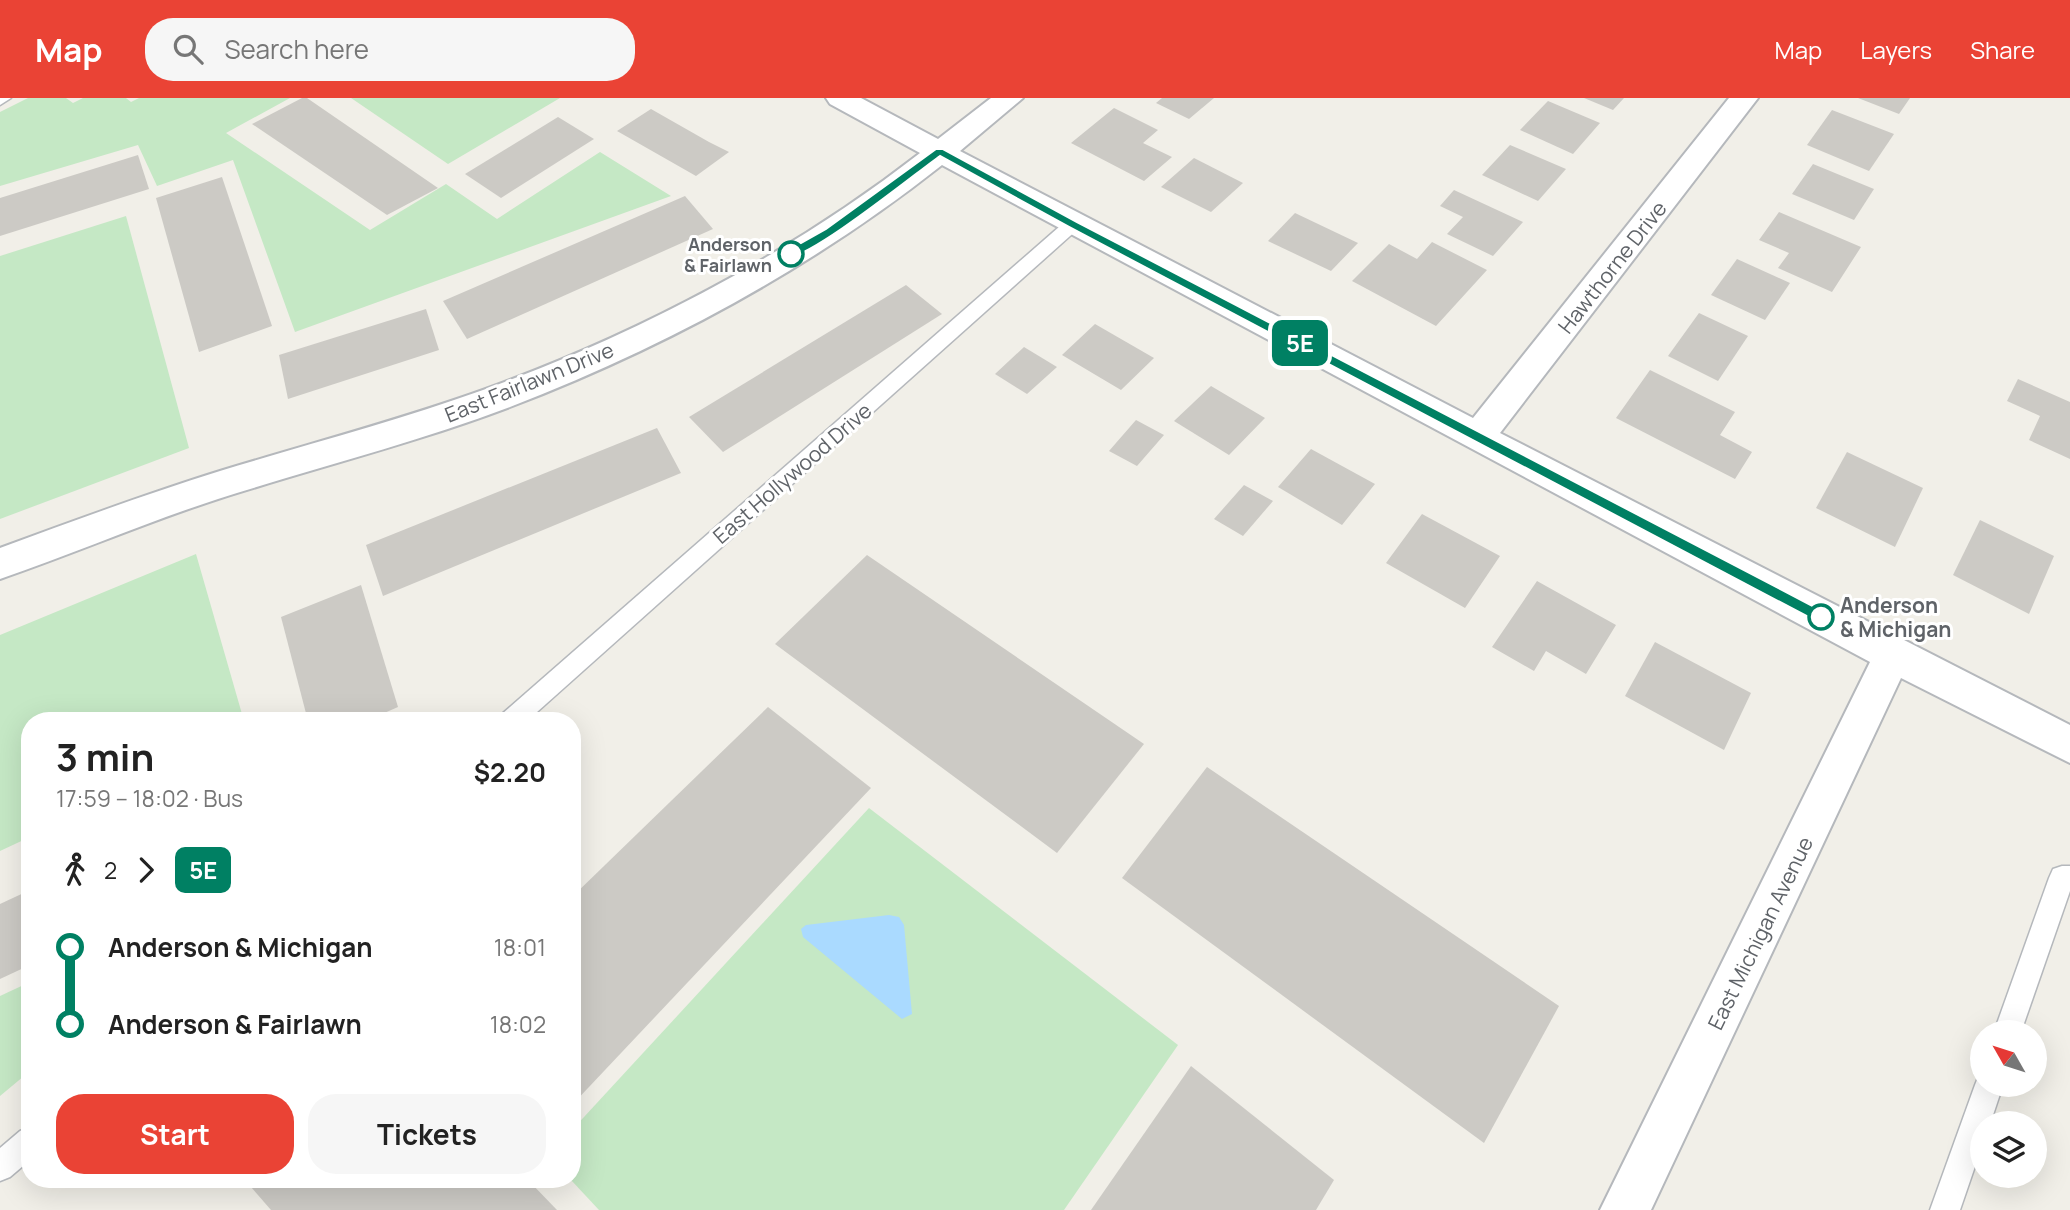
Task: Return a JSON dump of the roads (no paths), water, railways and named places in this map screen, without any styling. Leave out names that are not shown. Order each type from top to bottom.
[{"type":"street","points":[[840,98],[1073,224],[2070,745]]},
{"type":"street","name":"East Fairlawn Drive","points":[[0,564],[86,530],[247,477],[403,431],[531,385],[612,350],[726,292],[830,232],[1009,98]]},
{"type":"street","name":"Hawthorne Drive","points":[[1479,435],[1744,98]]},
{"type":"street","name":"East Michigan Avenue","points":[[1625,1210],[1894,655]]},
{"type":"lane","name":"East Hollywood Drive","points":[[520,712],[1073,224]]},
{"type":"lane","points":[[2011,1020],[2062,878],[2070,878]]},
{"type":"lane","points":[[1945,1210],[1985,1097]]},
{"type":"lane","points":[[0,1167],[21,1149]]},
{"type":"water","points":[[889,915],[899,917],[904,925],[912,1014],[902,1019],[803,937],[801,929],[806,925]]},
{"type":"place","name":"Anderson & Fairlawn","points":[[791,254]]},
{"type":"place","name":"Anderson & Michigan","points":[[1821,617]]}]
